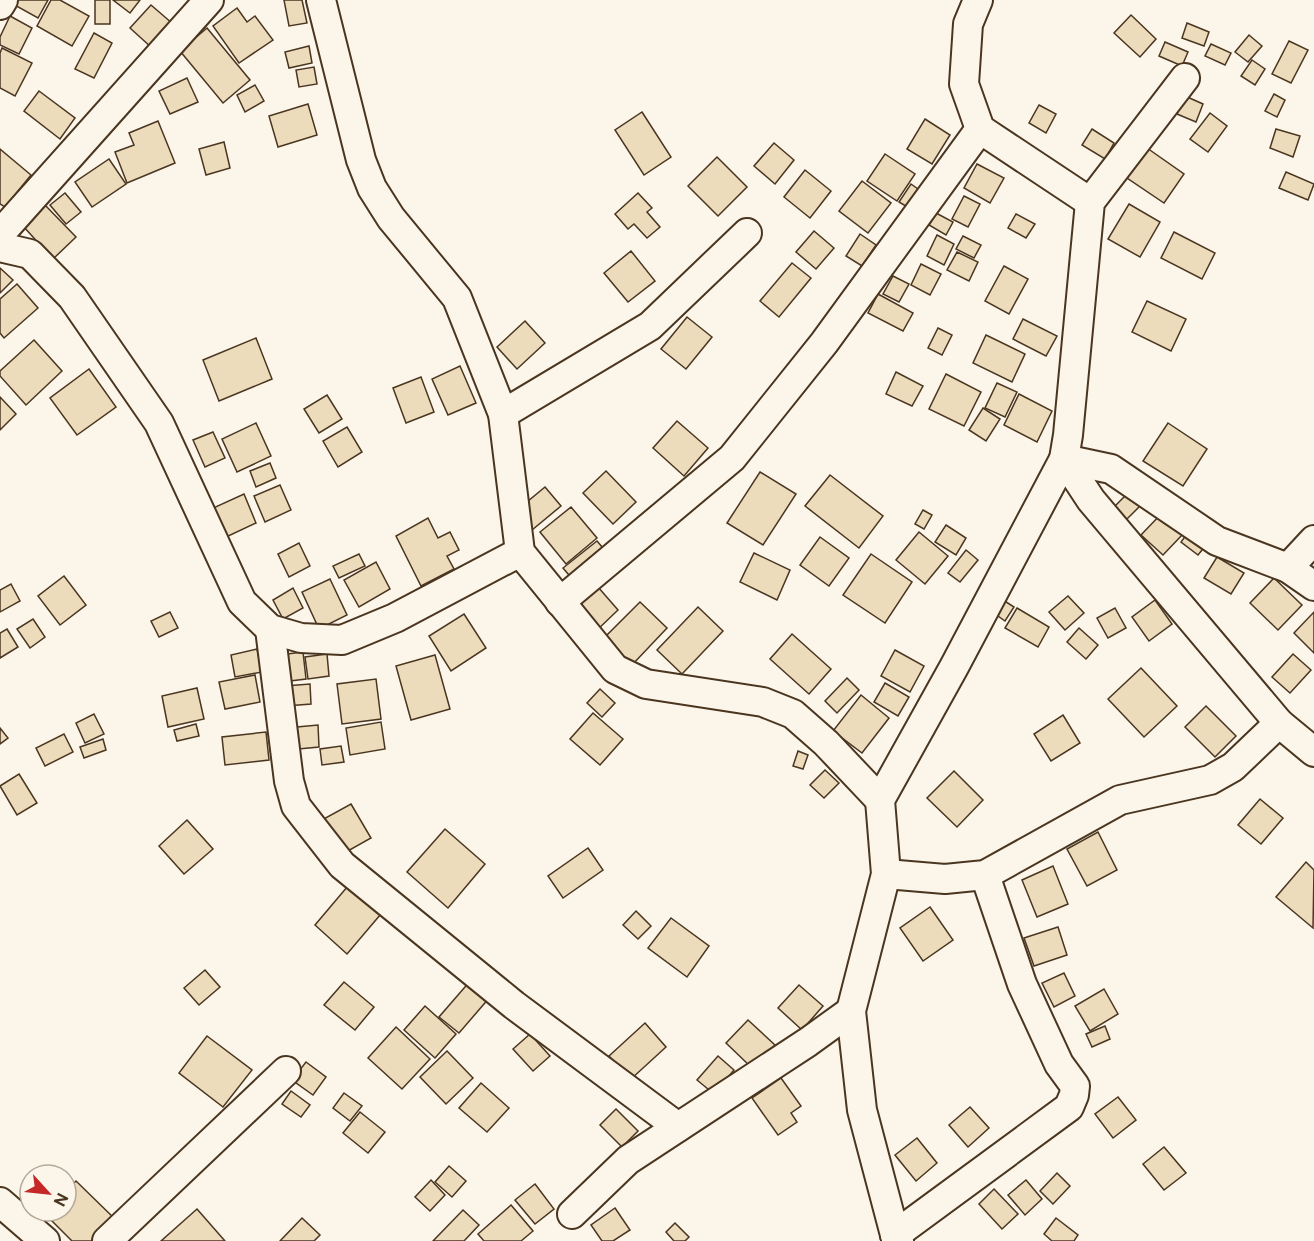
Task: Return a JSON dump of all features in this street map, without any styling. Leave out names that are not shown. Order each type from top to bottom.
[{"type":"street","points":[[0,5],[3,0]]},
{"type":"street","points":[[321,0],[361,160],[372,188],[391,218],[457,298],[504,414],[520,552],[615,669],[646,684],[763,702],[793,714],[826,743],[880,800]]},
{"type":"street","points":[[978,0],[968,24],[964,84],[980,129],[1090,202]]},
{"type":"street","points":[[0,234],[202,2]]},
{"type":"street","points":[[985,874],[1022,984],[1059,1064],[1075,1086],[1074,1095],[1069,1107],[897,1238],[862,1110],[851,1011],[886,874],[880,800],[954,667],[1064,459],[1090,202],[1185,78]]},
{"type":"street","points":[[560,602],[732,458],[824,343],[980,129]]},
{"type":"street","points":[[504,414],[650,326],[747,233]]},
{"type":"street","points":[[0,247],[30,254],[72,297],[159,423],[242,602],[270,629],[301,638],[342,640],[395,618],[520,552]]},
{"type":"street","points":[[1064,459],[1111,469],[1217,541],[1288,568],[1314,586]]},
{"type":"street","points":[[1064,459],[1091,500],[1279,723],[1314,752]]},
{"type":"street","points":[[1288,568],[1312,545],[1314,540]]},
{"type":"street","points":[[270,629],[289,781],[296,806],[342,865],[514,1005],[678,1127]]},
{"type":"street","points":[[886,874],[945,879],[985,874],[1120,800],[1210,780],[1233,767],[1279,723]]},
{"type":"street","points":[[572,1215],[628,1160],[808,1042],[851,1011]]},
{"type":"street","points":[[107,1241],[286,1071]]},
{"type":"street","points":[[0,1202],[45,1241]]},
{"type":"building","points":[[13,0],[48,0],[38,18],[11,3]]},
{"type":"building","points":[[51,0],[60,0],[89,16],[72,46],[37,26]]},
{"type":"building","points":[[95,0],[110,0],[110,24],[95,24]]},
{"type":"building","points":[[113,0],[140,0],[130,13]]},
{"type":"building","points":[[284,0],[302,0],[307,23],[289,26]]},
{"type":"building","points":[[151,5],[173,24],[152,48],[130,28]]},
{"type":"building","points":[[237,8],[247,22],[255,16],[273,40],[239,63],[213,26]]},
{"type":"building","points":[[1131,15],[1156,39],[1140,57],[1114,33]]},
{"type":"building","points":[[10,16],[32,28],[19,54],[0,45],[0,37]]},
{"type":"building","points":[[1187,23],[1209,32],[1204,46],[1182,38]]},
{"type":"building","points":[[207,28],[250,80],[223,103],[180,51]]},
{"type":"building","points":[[94,33],[112,43],[94,78],[75,69]]},
{"type":"building","points":[[1249,35],[1262,46],[1248,62],[1235,52]]},
{"type":"building","points":[[1289,41],[1308,50],[1291,83],[1272,74]]},
{"type":"building","points":[[1165,42],[1188,52],[1182,66],[1159,56]]},
{"type":"building","points":[[1211,44],[1231,53],[1225,65],[1205,56]]},
{"type":"building","points":[[309,46],[312,63],[289,68],[285,52]]},
{"type":"building","points":[[2,48],[32,63],[15,96],[0,88]]},
{"type":"building","points":[[1252,60],[1265,69],[1255,85],[1241,76]]},
{"type":"building","points":[[314,67],[317,84],[299,87],[296,70]]},
{"type":"building","points":[[187,78],[198,102],[170,114],[159,91]]},
{"type":"building","points":[[255,85],[264,101],[245,112],[237,95]]},
{"type":"building","points":[[39,91],[75,118],[60,139],[24,111]]},
{"type":"building","points":[[1274,94],[1285,100],[1277,117],[1265,111]]},
{"type":"building","points":[[1185,96],[1203,104],[1196,122],[1177,114]]},
{"type":"building","points":[[308,104],[317,135],[278,147],[269,116]]},
{"type":"building","points":[[1039,105],[1056,114],[1046,133],[1029,123]]},
{"type":"building","points":[[642,112],[671,157],[644,175],[615,130]]},
{"type":"building","points":[[1210,113],[1227,126],[1208,152],[1190,139]]},
{"type":"building","points":[[925,119],[950,135],[932,164],[907,149]]},
{"type":"building","points":[[158,121],[175,163],[127,183],[115,152],[134,145],[129,133]]},
{"type":"building","points":[[1092,129],[1114,143],[1105,159],[1082,145]]},
{"type":"building","points":[[1276,129],[1300,136],[1293,157],[1270,148]]},
{"type":"building","points":[[224,142],[230,168],[206,175],[199,149]]},
{"type":"building","points":[[774,143],[794,160],[775,184],[754,166]]},
{"type":"building","points":[[1147,148],[1184,174],[1164,203],[1127,178]]},
{"type":"building","points":[[0,149],[31,175],[5,207],[0,204]]},
{"type":"building","points":[[885,154],[915,174],[897,201],[867,181]]},
{"type":"building","points":[[717,157],[747,187],[718,216],[688,186]]},
{"type":"building","points":[[109,159],[126,184],[92,207],[75,182]]},
{"type":"building","points":[[977,164],[1004,178],[990,203],[964,188]]},
{"type":"building","points":[[805,170],[831,191],[810,218],[784,197]]},
{"type":"building","points":[[1286,172],[1314,184],[1308,200],[1279,188]]},
{"type":"building","points":[[862,181],[891,203],[868,233],[839,211]]},
{"type":"building","points":[[911,184],[925,194],[914,211],[899,202]]},
{"type":"building","points":[[65,193],[81,212],[66,224],[50,205]]},
{"type":"building","points":[[638,193],[652,208],[647,212],[660,227],[647,238],[634,224],[628,229],[615,214]]},
{"type":"building","points":[[964,196],[980,204],[968,227],[952,219]]},
{"type":"building","points":[[1129,204],[1160,222],[1140,257],[1108,239]]},
{"type":"building","points":[[45,205],[76,237],[53,259],[23,226]]},
{"type":"building","points":[[936,213],[953,222],[946,235],[929,225]]},
{"type":"building","points":[[1016,214],[1035,224],[1026,238],[1008,228]]},
{"type":"building","points":[[814,231],[834,248],[816,269],[796,252]]},
{"type":"building","points":[[1174,232],[1215,253],[1202,279],[1161,258]]},
{"type":"building","points":[[860,234],[876,245],[862,266],[846,256]]},
{"type":"building","points":[[937,235],[954,244],[944,265],[927,256]]},
{"type":"building","points":[[963,236],[981,245],[974,258],[956,249]]},
{"type":"building","points":[[631,251],[655,281],[628,302],[604,273]]},
{"type":"building","points":[[957,252],[978,262],[969,281],[947,270]]},
{"type":"building","points":[[792,263],[811,278],[779,317],[760,301]]},
{"type":"building","points":[[921,264],[941,274],[930,295],[911,285]]},
{"type":"building","points":[[1004,266],[1028,279],[1009,314],[985,301]]},
{"type":"building","points":[[0,268],[13,280],[0,293]]},
{"type":"building","points":[[893,276],[909,284],[899,302],[883,294]]},
{"type":"building","points":[[17,284],[38,308],[4,338],[0,333],[0,299]]},
{"type":"building","points":[[878,294],[913,313],[903,331],[868,313]]},
{"type":"building","points":[[1147,301],[1186,319],[1171,351],[1132,332]]},
{"type":"building","points":[[687,317],[712,337],[686,369],[661,349]]},
{"type":"building","points":[[1023,319],[1057,336],[1046,356],[1013,339]]},
{"type":"building","points":[[525,321],[545,343],[517,369],[497,347]]},
{"type":"building","points":[[938,328],[952,335],[942,355],[928,348]]},
{"type":"building","points":[[986,335],[1025,354],[1012,382],[973,363]]},
{"type":"building","points":[[256,338],[272,379],[219,401],[203,360]]},
{"type":"building","points":[[34,340],[62,371],[26,405],[0,376],[0,371]]},
{"type":"building","points":[[460,366],[476,403],[448,415],[432,379]]},
{"type":"building","points":[[89,369],[116,407],[77,435],[50,398]]},
{"type":"building","points":[[896,372],[923,386],[912,406],[886,394]]},
{"type":"building","points":[[946,374],[981,392],[964,426],[929,409]]},
{"type":"building","points":[[421,377],[434,412],[406,423],[393,388]]},
{"type":"building","points":[[997,383],[1017,392],[1005,417],[985,408]]},
{"type":"building","points":[[1019,394],[1052,411],[1037,442],[1004,425]]},
{"type":"building","points":[[327,395],[342,419],[319,433],[304,409]]},
{"type":"building","points":[[0,397],[16,414],[0,430]]},
{"type":"building","points":[[983,408],[1000,419],[986,441],[969,430]]},
{"type":"building","points":[[677,421],[708,448],[684,476],[653,448]]},
{"type":"building","points":[[256,423],[271,456],[237,472],[222,439]]},
{"type":"building","points":[[1168,423],[1207,449],[1183,486],[1143,461]]},
{"type":"building","points":[[347,427],[362,452],[338,467],[323,441]]},
{"type":"building","points":[[213,432],[225,458],[205,467],[193,440]]},
{"type":"building","points":[[270,463],[276,478],[256,487],[250,471]]},
{"type":"building","points":[[606,471],[636,502],[613,524],[583,493]]},
{"type":"building","points":[[760,472],[796,494],[763,545],[727,523]]},
{"type":"building","points":[[830,475],[883,516],[859,548],[805,506]]},
{"type":"building","points":[[280,485],[291,510],[265,522],[254,496]]},
{"type":"building","points":[[545,487],[561,506],[532,530],[516,511]]},
{"type":"building","points":[[1129,492],[1141,505],[1126,520],[1114,507]]},
{"type":"building","points":[[244,494],[256,523],[224,538],[211,509]]},
{"type":"building","points":[[571,507],[597,538],[566,564],[540,532]]},
{"type":"building","points":[[923,510],[932,515],[924,529],[915,524]]},
{"type":"building","points":[[1162,513],[1183,534],[1163,555],[1141,535]]},
{"type":"building","points":[[428,518],[438,538],[450,532],[459,550],[447,556],[454,569],[421,586],[396,536]]},
{"type":"building","points":[[946,525],[966,538],[956,555],[935,542]]},
{"type":"building","points":[[1189,531],[1206,545],[1198,555],[1181,542]]},
{"type":"building","points":[[919,532],[948,556],[925,584],[896,560]]},
{"type":"building","points":[[820,537],[849,558],[829,586],[800,565]]},
{"type":"building","points":[[597,541],[608,554],[574,581],[563,568]]},
{"type":"building","points":[[299,543],[310,566],[289,577],[278,554]]},
{"type":"building","points":[[966,550],[978,560],[960,582],[948,573]]},
{"type":"building","points":[[754,553],[790,570],[777,600],[740,582]]},
{"type":"building","points":[[359,554],[365,566],[339,578],[333,566]]},
{"type":"building","points":[[871,554],[912,582],[885,623],[843,595]]},
{"type":"building","points":[[1217,557],[1244,573],[1231,594],[1204,578]]},
{"type":"building","points":[[376,562],[390,589],[359,607],[344,580]]},
{"type":"building","points":[[64,576],[86,605],[60,625],[38,596]]},
{"type":"building","points":[[1274,578],[1302,605],[1278,630],[1250,603]]},
{"type":"building","points":[[330,579],[347,615],[319,629],[302,592]]},
{"type":"building","points":[[11,584],[20,601],[0,612],[0,590]]},
{"type":"building","points":[[598,587],[618,610],[595,632],[574,608]]},
{"type":"building","points":[[293,588],[303,608],[283,619],[273,600]]},
{"type":"building","points":[[1068,596],[1084,613],[1065,630],[1049,612]]},
{"type":"building","points":[[1000,598],[1014,607],[1005,621],[991,611]]},
{"type":"building","points":[[1155,600],[1172,624],[1149,641],[1132,617]]},
{"type":"building","points":[[640,602],[667,628],[632,665],[604,638]]},
{"type":"building","points":[[698,607],[723,631],[682,674],[657,650]]},
{"type":"building","points":[[1017,608],[1049,627],[1038,647],[1005,628]]},
{"type":"building","points":[[1115,608],[1126,628],[1108,638],[1097,618]]},
{"type":"building","points":[[170,612],[178,628],[159,637],[151,621]]},
{"type":"building","points":[[1314,612],[1314,653],[1294,633]]},
{"type":"building","points":[[464,614],[486,648],[451,671],[429,636]]},
{"type":"building","points":[[33,619],[45,637],[30,648],[17,629]]},
{"type":"building","points":[[1079,628],[1098,645],[1086,659],[1067,642]]},
{"type":"building","points":[[7,629],[18,647],[0,658],[0,633]]},
{"type":"building","points":[[792,634],[831,669],[809,694],[770,659]]},
{"type":"building","points":[[257,649],[262,672],[235,677],[231,655]]},
{"type":"building","points":[[895,650],[924,666],[910,692],[881,676]]},
{"type":"building","points":[[303,652],[306,679],[282,682],[279,655]]},
{"type":"building","points":[[327,654],[329,676],[308,679],[305,657]]},
{"type":"building","points":[[1293,654],[1311,670],[1290,693],[1272,677]]},
{"type":"building","points":[[435,655],[450,709],[411,720],[396,666]]},
{"type":"building","points":[[1141,668],[1177,706],[1144,737],[1108,699]]},
{"type":"building","points":[[255,675],[260,702],[225,709],[219,682]]},
{"type":"building","points":[[847,678],[859,690],[837,713],[825,701]]},
{"type":"building","points":[[376,679],[381,719],[342,724],[337,684]]},
{"type":"building","points":[[885,683],[909,697],[898,716],[874,702]]},
{"type":"building","points":[[310,684],[311,704],[286,706],[285,686]]},
{"type":"building","points":[[197,688],[204,719],[168,727],[162,696]]},
{"type":"building","points":[[600,689],[615,703],[602,717],[587,703]]},
{"type":"building","points":[[861,695],[889,718],[862,753],[833,731]]},
{"type":"building","points":[[1206,706],[1236,736],[1215,757],[1185,727]]},
{"type":"building","points":[[593,713],[623,739],[600,765],[570,739]]},
{"type":"building","points":[[94,714],[104,734],[85,743],[76,723]]},
{"type":"building","points":[[1063,715],[1080,743],[1051,761],[1034,734]]},
{"type":"building","points":[[381,722],[385,749],[350,755],[346,728]]},
{"type":"building","points":[[196,724],[199,736],[177,741],[174,730]]},
{"type":"building","points":[[318,725],[319,747],[288,750],[286,728]]},
{"type":"building","points":[[0,728],[8,738],[0,744]]},
{"type":"building","points":[[266,732],[269,760],[225,765],[222,737]]},
{"type":"building","points":[[64,734],[73,752],[45,766],[36,748]]},
{"type":"building","points":[[103,739],[106,750],[84,758],[80,747]]},
{"type":"building","points":[[341,746],[344,762],[322,765],[320,749]]},
{"type":"building","points":[[798,751],[808,755],[803,769],[793,766]]},
{"type":"building","points":[[825,770],[839,783],[824,798],[810,785]]},
{"type":"building","points":[[954,771],[983,800],[957,827],[927,798]]},
{"type":"building","points":[[19,774],[37,803],[17,815],[0,786]]},
{"type":"building","points":[[1260,799],[1283,818],[1261,844],[1238,825]]},
{"type":"building","points":[[351,804],[371,838],[339,856],[320,821]]},
{"type":"building","points":[[187,820],[213,849],[184,874],[159,846]]},
{"type":"building","points":[[445,829],[485,864],[448,908],[407,872]]},
{"type":"building","points":[[1098,832],[1117,870],[1087,886],[1067,849]]},
{"type":"building","points":[[588,848],[603,870],[563,898],[548,876]]},
{"type":"building","points":[[1306,862],[1314,870],[1313,928],[1276,897]]},
{"type":"building","points":[[1053,866],[1068,904],[1037,917],[1022,880]]},
{"type":"building","points":[[353,880],[386,908],[347,954],[315,925]]},
{"type":"building","points":[[930,907],[953,940],[923,961],[900,928]]},
{"type":"building","points":[[636,911],[651,926],[638,939],[623,925]]},
{"type":"building","points":[[671,918],[709,946],[687,977],[648,948]]},
{"type":"building","points":[[1058,927],[1067,955],[1034,966],[1024,938]]},
{"type":"building","points":[[205,970],[220,987],[199,1005],[184,988]]},
{"type":"building","points":[[1064,973],[1075,996],[1054,1007],[1042,983]]},
{"type":"building","points":[[471,980],[490,997],[459,1033],[439,1017]]},
{"type":"building","points":[[344,982],[374,1007],[355,1030],[324,1005]]},
{"type":"building","points":[[799,985],[823,1006],[802,1030],[778,1008]]},
{"type":"building","points":[[1104,989],[1118,1014],[1090,1031],[1075,1006]]},
{"type":"building","points":[[425,1006],[456,1034],[435,1058],[404,1030]]},
{"type":"building","points":[[748,1020],[775,1045],[752,1068],[726,1043]]},
{"type":"building","points":[[645,1023],[666,1047],[631,1079],[609,1056]]},
{"type":"building","points":[[1105,1026],[1110,1039],[1092,1047],[1086,1034]]},
{"type":"building","points":[[396,1027],[430,1059],[402,1089],[368,1058]]},
{"type":"building","points":[[530,1034],[550,1056],[533,1071],[513,1049]]},
{"type":"building","points":[[207,1036],[252,1070],[223,1107],[179,1073]]},
{"type":"building","points":[[447,1051],[473,1078],[446,1104],[420,1077]]},
{"type":"building","points":[[718,1056],[734,1070],[714,1094],[697,1080]]},
{"type":"building","points":[[306,1062],[326,1077],[313,1095],[292,1080]]},
{"type":"building","points":[[781,1078],[801,1106],[791,1113],[797,1122],[778,1135],[752,1098]]},
{"type":"building","points":[[481,1083],[509,1108],[487,1132],[459,1108]]},
{"type":"building","points":[[291,1091],[310,1105],[301,1117],[282,1104]]},
{"type":"building","points":[[344,1093],[362,1106],[350,1121],[333,1108]]},
{"type":"building","points":[[1118,1097],[1136,1120],[1113,1138],[1095,1114]]},
{"type":"building","points":[[970,1107],[989,1128],[968,1147],[949,1125]]},
{"type":"building","points":[[616,1109],[638,1131],[622,1147],[600,1125]]},
{"type":"building","points":[[360,1112],[385,1132],[368,1153],[343,1133]]},
{"type":"building","points":[[917,1138],[937,1163],[916,1181],[895,1155]]},
{"type":"building","points":[[1164,1147],[1186,1173],[1164,1190],[1143,1164]]},
{"type":"building","points":[[449,1166],[466,1181],[452,1197],[435,1182]]},
{"type":"building","points":[[1057,1173],[1070,1186],[1053,1204],[1040,1191]]},
{"type":"building","points":[[431,1180],[445,1195],[430,1211],[415,1197]]},
{"type":"building","points":[[1026,1180],[1042,1199],[1025,1215],[1008,1195]]},
{"type":"building","points":[[78,1183],[117,1221],[98,1241],[72,1241],[54,1223],[78,1223]]},
{"type":"building","points":[[535,1184],[554,1209],[535,1224],[515,1200]]},
{"type":"building","points":[[994,1189],[1018,1214],[1002,1229],[979,1204]]},
{"type":"building","points":[[511,1205],[533,1231],[521,1241],[484,1241],[478,1234]]},
{"type":"building","points":[[615,1208],[630,1230],[613,1241],[602,1241],[591,1225]]},
{"type":"building","points":[[197,1209],[225,1241],[161,1241]]},
{"type":"building","points":[[463,1210],[479,1225],[464,1241],[433,1241]]},
{"type":"building","points":[[302,1218],[320,1235],[314,1241],[280,1241]]},
{"type":"building","points":[[1056,1218],[1078,1235],[1074,1241],[1052,1241],[1044,1234]]},
{"type":"building","points":[[675,1223],[689,1237],[685,1241],[674,1241],[666,1232]]}]
